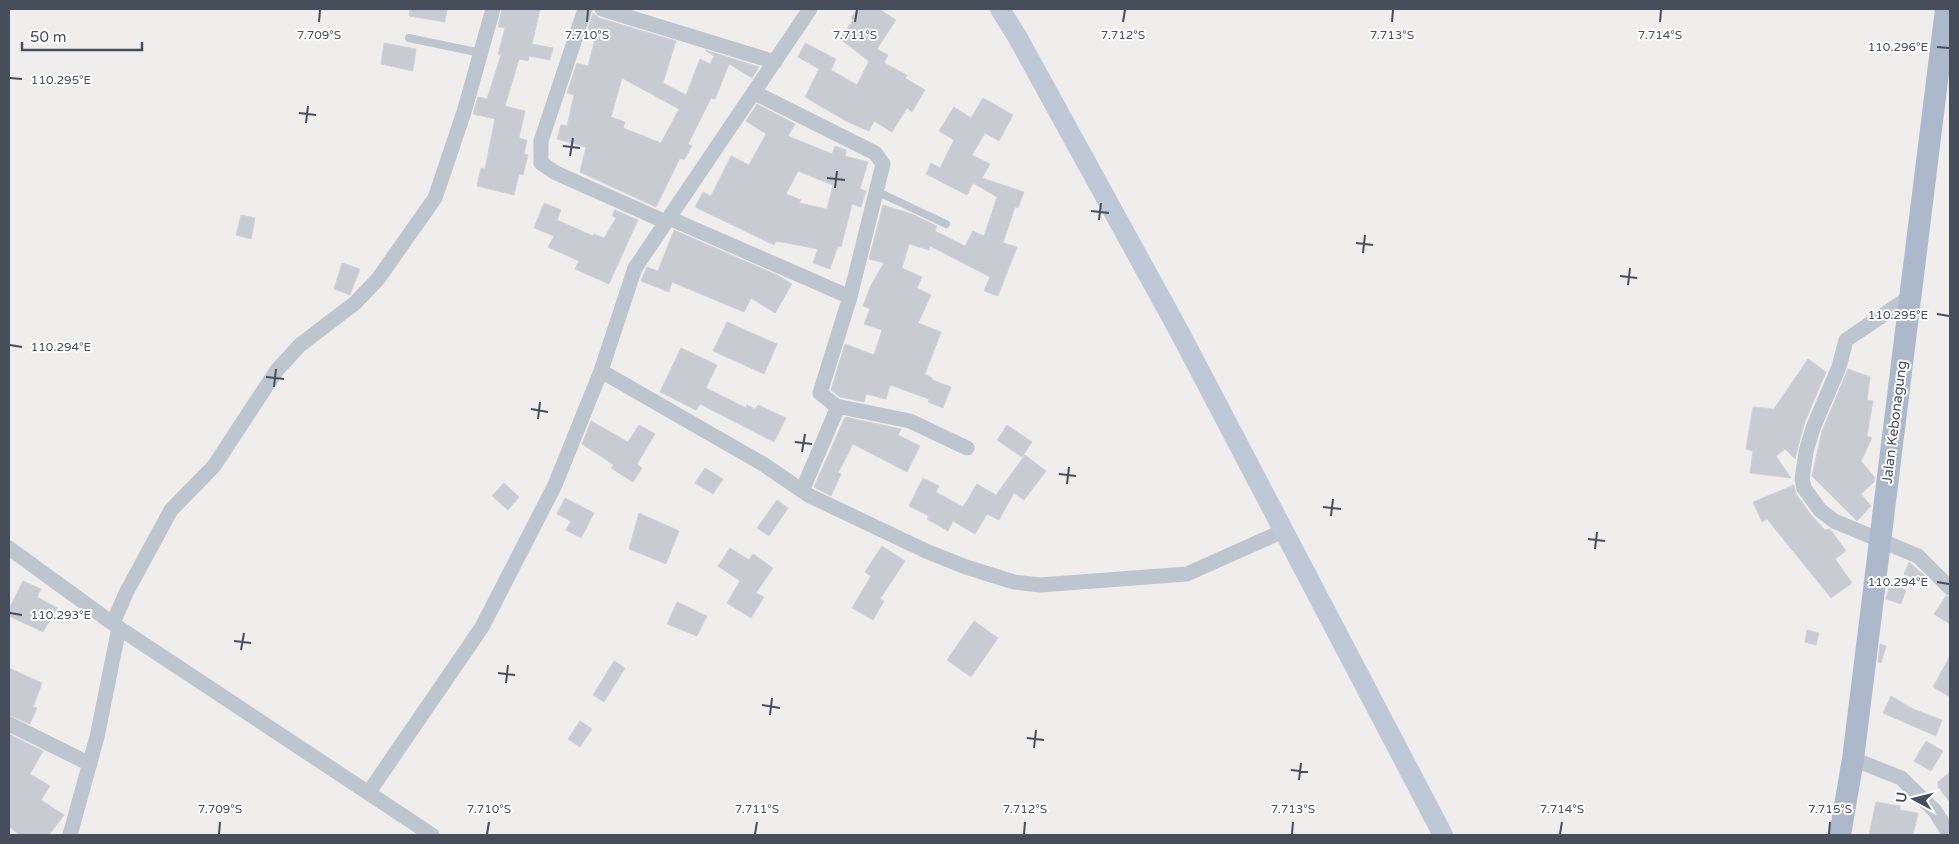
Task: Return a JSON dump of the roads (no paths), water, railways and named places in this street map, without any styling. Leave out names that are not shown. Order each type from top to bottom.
[{"type":"main road","name":"Jalan Kebonagung","points":[[1840,835],[1853,759],[1946,9]]},
{"type":"street","points":[[70,835],[90,764],[116,625],[126,593],[172,510],[214,466],[285,361],[300,345],[355,304],[378,279],[435,198],[464,112],[494,9]]},
{"type":"street","points":[[585,9],[542,141],[541,163],[556,173],[850,297]]},
{"type":"street","points":[[602,9],[775,62]]},
{"type":"street","points":[[369,792],[482,627],[555,485],[601,371],[635,268],[810,9]]},
{"type":"street","points":[[1000,9],[1018,38],[1180,333],[1443,835]]},
{"type":"street","points":[[755,92],[874,153],[883,164],[850,297],[836,345],[821,384],[820,393],[836,406],[910,421],[966,448]]},
{"type":"street","points":[[1910,297],[1846,340],[1839,367],[1813,428],[1806,452],[1802,479],[1809,497],[1827,516],[1843,526],[1880,539],[1918,556],[1950,588]]},
{"type":"street","points":[[601,371],[755,459],[802,491],[966,567],[1014,582],[1040,585],[1186,574],[1283,531]]},
{"type":"street","points":[[802,491],[837,409],[836,406]]},
{"type":"street","points":[[9,548],[116,625],[432,835]]},
{"type":"street","points":[[9,724],[90,764]]},
{"type":"street","points":[[1853,759],[1901,778],[1935,811],[1950,835]]},
{"type":"lane","points":[[409,38],[481,52]]},
{"type":"lane","points":[[876,191],[946,224]]}]
